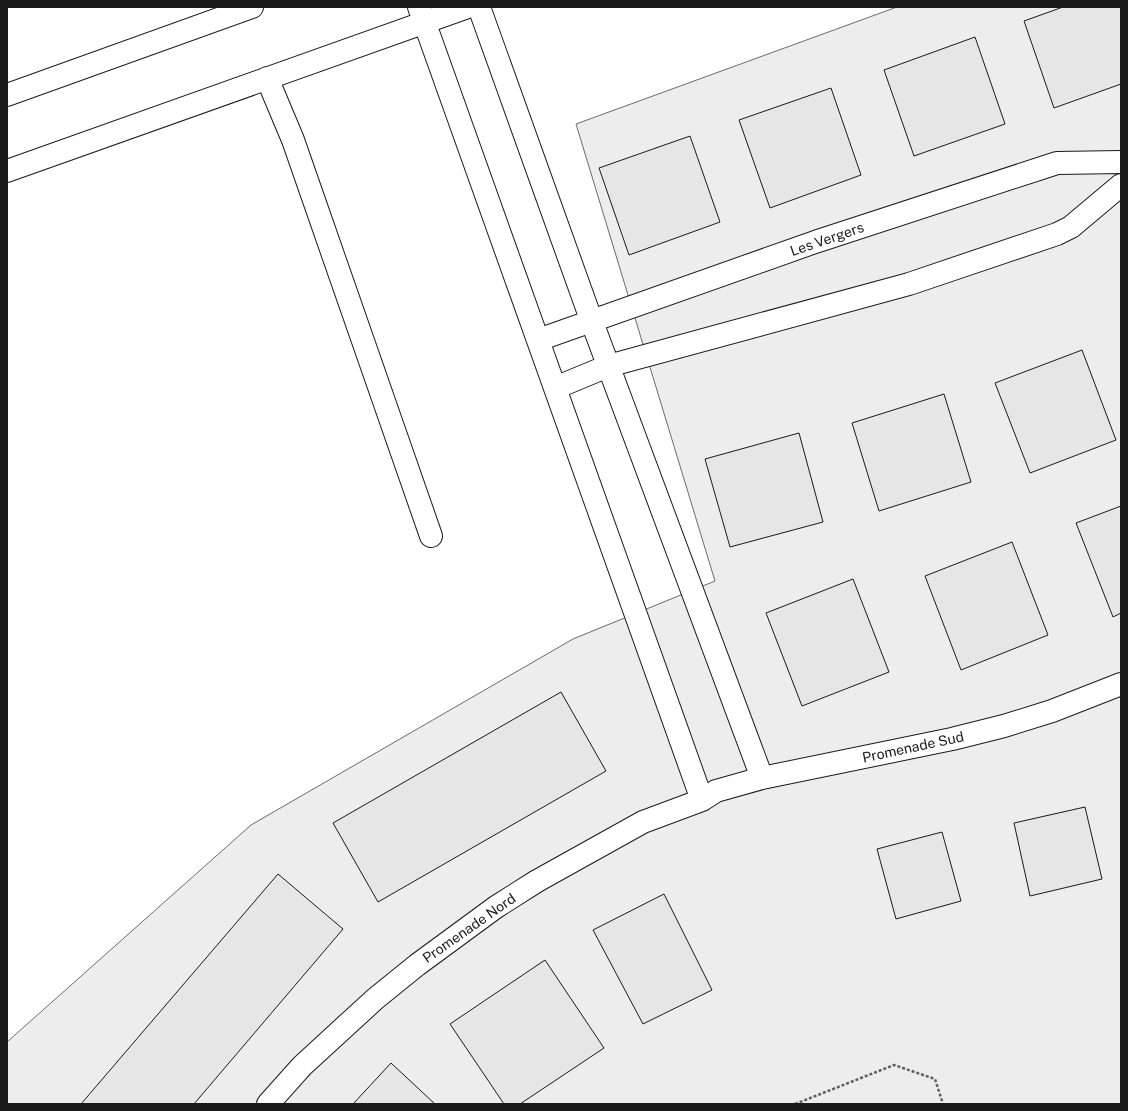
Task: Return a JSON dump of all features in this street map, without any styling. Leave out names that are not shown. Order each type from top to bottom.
[{"type":"street","points":[[7,95],[252,7]]},
{"type":"street","points":[[7,171],[267,78],[422,14],[468,7]]},
{"type":"street","points":[[480,7],[608,366],[762,778]]},
{"type":"street","points":[[422,14],[702,800]]},
{"type":"street","points":[[267,78],[293,140],[431,536]]},
{"type":"street","name":"Les Vergers","points":[[538,340],[815,242],[1057,164],[1121,162]]},
{"type":"street","points":[[555,388],[608,366],[909,284],[1057,234],[1076,223],[1121,185]]},
{"type":"street","name":"Promenade Sud","points":[[702,800],[716,791],[762,778],[945,740],[1004,726],[1052,711],[1121,684]]},
{"type":"street","name":"Promenade Nord","points":[[268,1104],[302,1066],[375,999],[417,964],[496,908],[537,881],[643,822],[702,800]]},
{"type":"path","points":[[795,1104],[894,1065],[935,1079],[943,1104]]},
{"type":"shaded area","points":[[897,7],[1121,7],[1121,1104],[7,1104],[7,1042],[251,825],[573,639],[715,581],[576,124]]},
{"type":"building","points":[[1063,7],[1121,7],[1121,84],[1054,108],[1024,21]]},
{"type":"building","points":[[975,37],[1005,124],[914,156],[884,70]]},
{"type":"building","points":[[831,88],[861,175],[770,208],[739,120]]},
{"type":"building","points":[[690,136],[720,222],[629,255],[599,168]]},
{"type":"building","points":[[1082,350],[1116,440],[1030,473],[995,383]]},
{"type":"building","points":[[944,394],[971,482],[879,511],[852,423]]},
{"type":"building","points":[[799,433],[823,522],[730,547],[705,459]]},
{"type":"building","points":[[1121,506],[1121,613],[1113,617],[1076,523]]},
{"type":"building","points":[[1012,542],[1048,635],[961,670],[925,576]]},
{"type":"building","points":[[853,579],[889,672],[802,706],[766,613]]},
{"type":"building","points":[[561,692],[606,771],[378,902],[333,823]]},
{"type":"building","points":[[1085,807],[1102,879],[1030,896],[1014,823]]},
{"type":"building","points":[[942,832],[961,901],[896,919],[877,849]]},
{"type":"building","points":[[278,874],[343,929],[194,1104],[81,1104]]},
{"type":"building","points":[[664,894],[712,990],[643,1024],[593,930]]},
{"type":"building","points":[[545,960],[604,1048],[520,1104],[504,1104],[450,1024]]},
{"type":"building","points":[[391,1063],[435,1104],[353,1104]]}]
